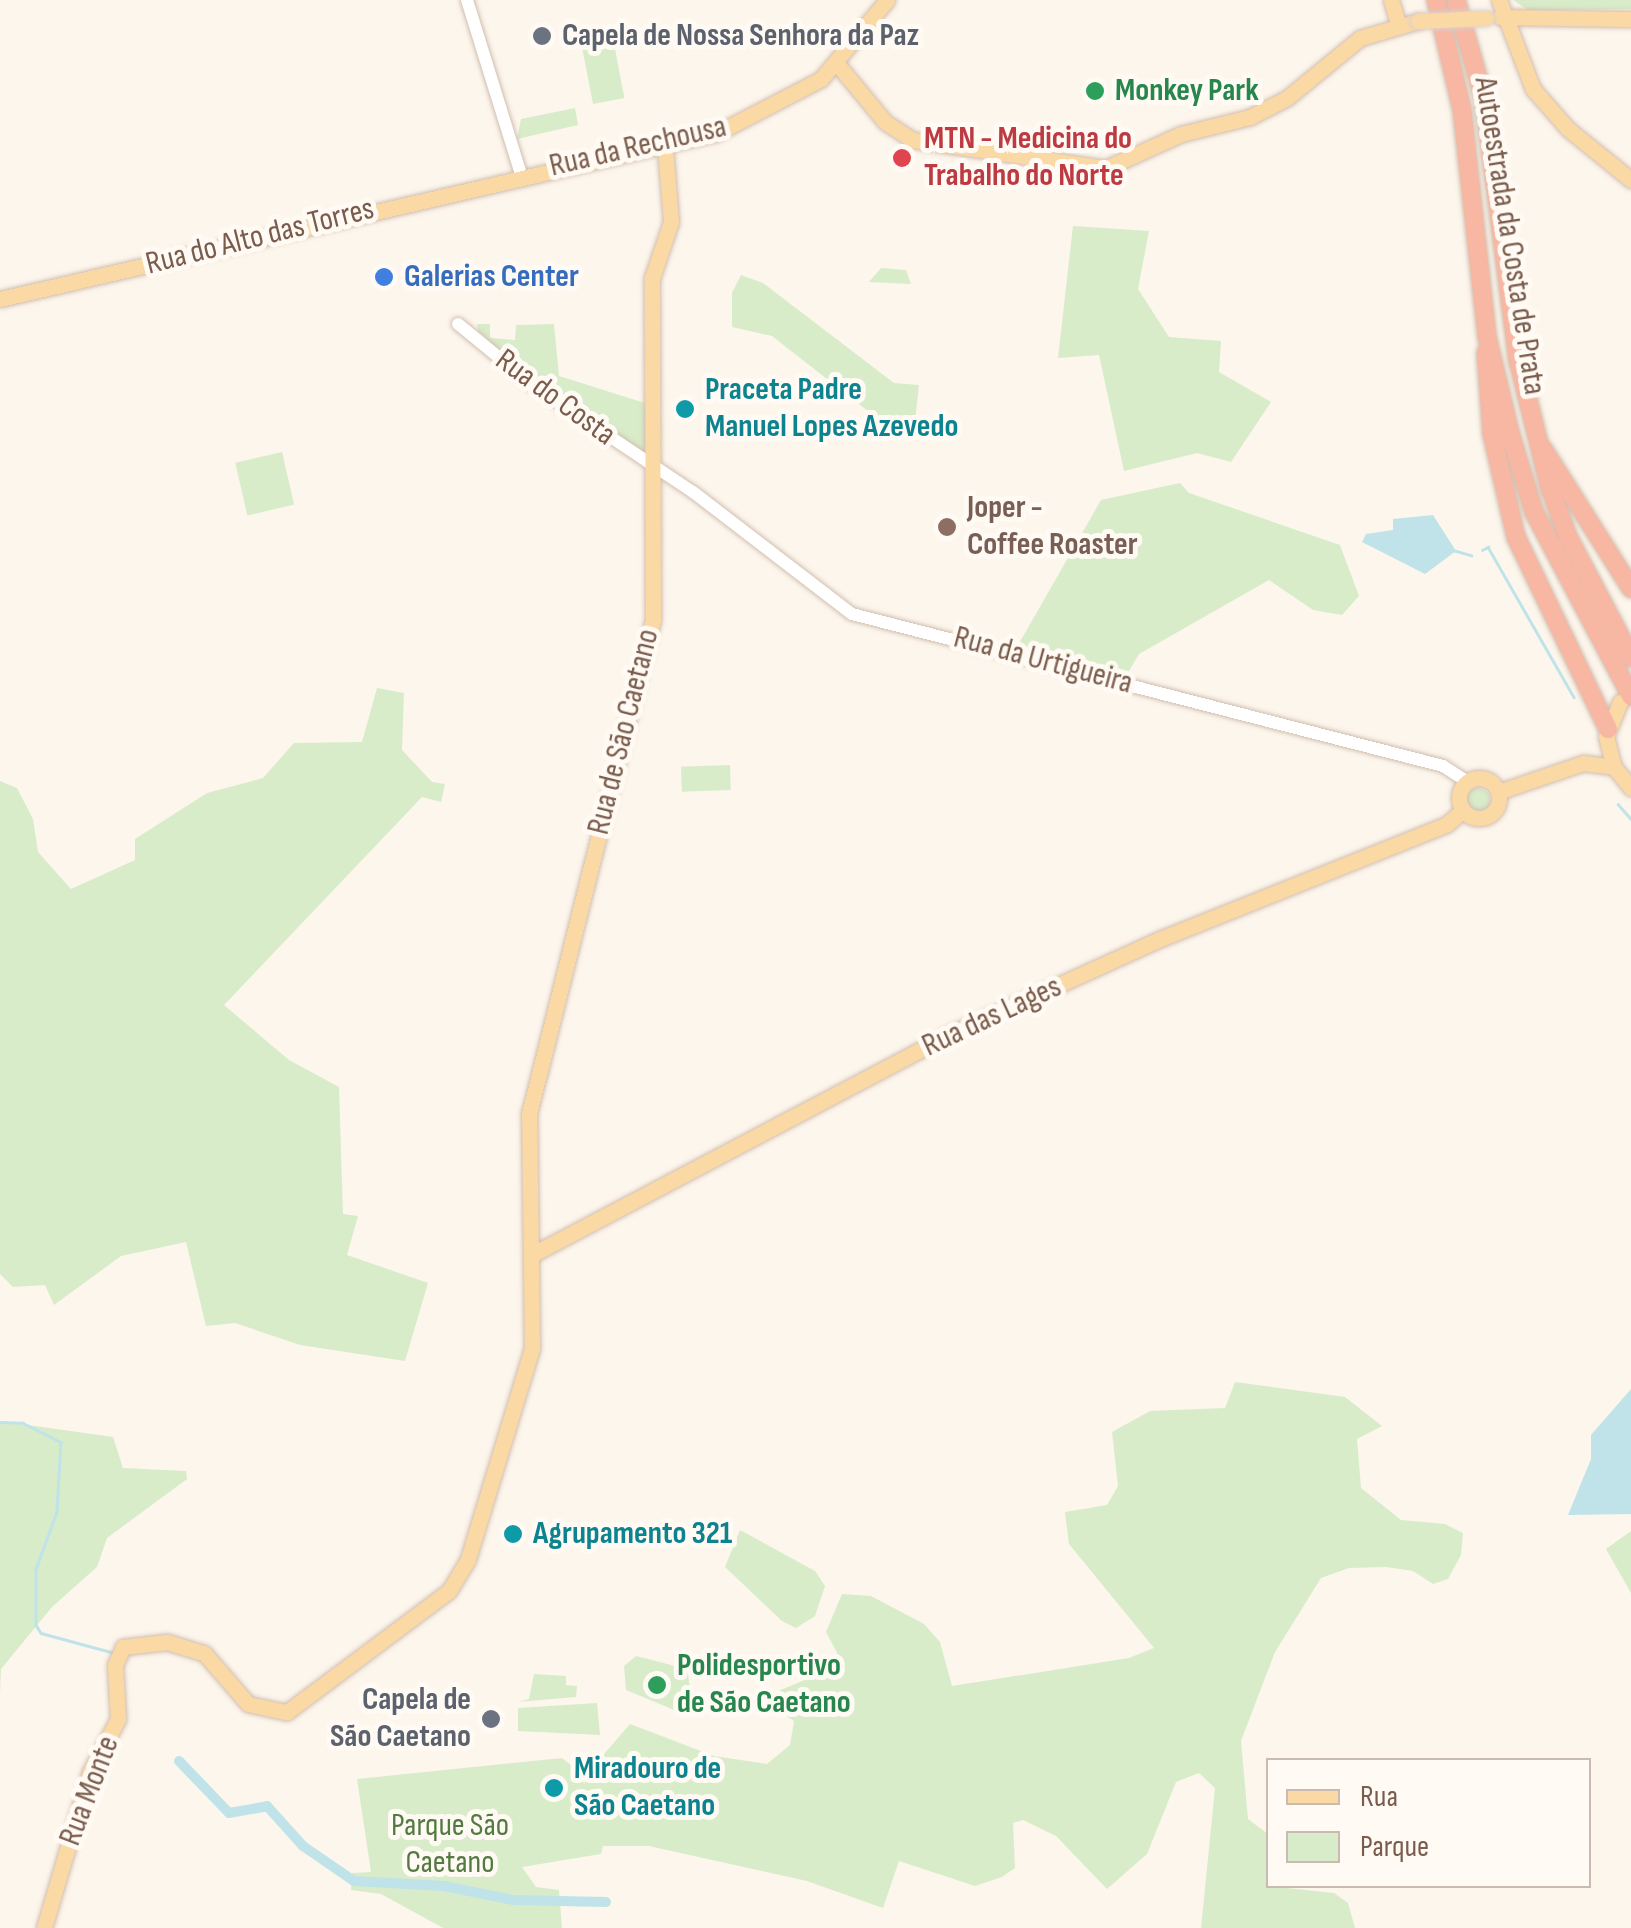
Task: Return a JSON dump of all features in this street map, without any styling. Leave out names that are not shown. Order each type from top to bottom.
[{"type":"highway","name":"Autoestrada da Costa de Prata","points":[[1436,0],[1462,110],[1487,337],[1534,512],[1625,699]]},
{"type":"highway","name":"Autoestrada da Costa de Prata","points":[[1456,0],[1484,100],[1511,318],[1538,442],[1568,537],[1631,657]]},
{"type":"highway","points":[[1487,337],[1489,416],[1516,537],[1607,733]]},
{"type":"highway","points":[[1538,442],[1631,588]]},
{"type":"main road","name":"Rua da Rechousa","points":[[520,174],[665,148],[766,111],[838,65],[887,0]]},
{"type":"main road","points":[[1391,0],[1398,24]]},
{"type":"main road","points":[[1499,0],[1533,90],[1568,129],[1631,180]]},
{"type":"main road","points":[[838,65],[885,122],[913,140],[1106,168],[1180,134],[1250,117],[1287,98],[1360,38],[1398,24],[1506,16],[1631,19]]},
{"type":"main road","name":"Rua de São Caetano","points":[[535,1253],[529,1114],[653,620],[652,278],[671,222],[665,148]]},
{"type":"main road","name":"Rua do Alto das Torres","points":[[0,299],[520,174]]},
{"type":"main road","points":[[1583,763],[1607,733],[1625,699]]},
{"type":"main road","points":[[1607,733],[1614,767],[1631,788]]},
{"type":"main road","name":"Rua das Lages","points":[[535,1253],[955,1032],[1160,939],[1447,824],[1463,810],[1486,817],[1495,810],[1498,792],[1583,763],[1614,767]]},
{"type":"main road","points":[[1463,810],[1460,792],[1468,782],[1486,780],[1498,792]]},
{"type":"main road","name":"Rua Monte","points":[[44,1928],[90,1772],[118,1720],[115,1665],[123,1647],[166,1642],[204,1654],[248,1704],[287,1712],[323,1691],[461,1577],[532,1348],[535,1253]]},
{"type":"street","points":[[467,0],[520,174]]},
{"type":"street","name":"Rua do Costa","points":[[458,324],[530,383],[655,469]]},
{"type":"street","name":"Rua da Urtigueira","points":[[655,469],[852,614],[1443,766],[1468,782]]},
{"type":"green space","points":[[1513,0],[1631,0],[1631,9],[1528,10]]},
{"type":"green space","points":[[613,39],[624,98],[593,104],[582,45]]},
{"type":"green space","points":[[575,108],[578,125],[517,139],[521,119]]},
{"type":"green space","points":[[1073,226],[1149,231],[1138,289],[1169,337],[1221,341],[1219,372],[1271,402],[1231,462],[1197,453],[1124,471],[1099,355],[1058,358]]},
{"type":"green space","points":[[881,268],[906,270],[911,284],[869,282]]},
{"type":"green space","points":[[741,275],[763,283],[894,383],[919,385],[914,430],[896,433],[772,336],[732,327],[732,293]]},
{"type":"green space","points":[[477,324],[490,324],[490,338],[515,340],[516,325],[554,324],[559,376],[648,404],[648,458],[531,378],[478,331]]},
{"type":"green space","points":[[282,452],[294,505],[247,515],[235,463]]},
{"type":"green space","points":[[1180,483],[1189,493],[1340,545],[1359,596],[1342,615],[1313,610],[1269,580],[1139,654],[1126,676],[1017,647],[1101,500]]},
{"type":"green space","points":[[377,688],[404,693],[402,750],[432,782],[445,784],[441,802],[422,797],[224,1005],[289,1060],[339,1087],[343,1214],[358,1216],[347,1255],[428,1283],[405,1361],[300,1345],[235,1323],[206,1326],[186,1242],[121,1256],[54,1305],[45,1285],[13,1287],[0,1274],[0,781],[17,788],[33,819],[38,852],[71,889],[135,860],[135,839],[207,793],[263,778],[294,743],[362,742]]},
{"type":"green space","points":[[730,765],[731,790],[682,792],[681,767]]},
{"type":"green space","points":[[1478,788],[1487,791],[1487,809],[1478,812],[1469,809],[1466,800],[1469,791]]},
{"type":"green space","name":"Parque São Caetano","points":[[1235,1382],[1345,1397],[1382,1426],[1357,1439],[1361,1488],[1401,1520],[1445,1524],[1463,1533],[1461,1555],[1448,1579],[1433,1584],[1413,1571],[1386,1567],[1349,1568],[1321,1578],[1275,1652],[1241,1741],[1248,1819],[1266,1832],[1266,1888],[1334,1893],[1348,1903],[1355,1928],[1201,1928],[1215,1788],[1199,1773],[1176,1782],[1147,1854],[1107,1889],[1056,1836],[1023,1820],[1013,1823],[1015,1868],[1002,1877],[975,1886],[899,1861],[883,1908],[807,1881],[649,1846],[603,1846],[601,1854],[522,1867],[536,1887],[559,1890],[562,1928],[443,1928],[381,1894],[351,1890],[352,1873],[371,1872],[357,1779],[562,1758],[585,1776],[630,1724],[714,1756],[767,1764],[790,1745],[794,1721],[759,1699],[843,1664],[826,1632],[842,1594],[871,1596],[924,1624],[940,1642],[952,1686],[1129,1658],[1154,1648],[1069,1544],[1065,1512],[1107,1505],[1118,1486],[1112,1432],[1150,1411],[1225,1408]]},
{"type":"green space","points":[[0,1421],[113,1437],[123,1468],[186,1471],[187,1479],[107,1538],[97,1567],[52,1607],[1,1669],[0,1694]]},
{"type":"green space","points":[[740,1530],[815,1571],[825,1586],[815,1616],[796,1628],[782,1621],[725,1567]]},
{"type":"green space","points":[[1631,1531],[1631,1593],[1606,1549]]},
{"type":"green space","points":[[636,1656],[687,1669],[693,1706],[679,1712],[626,1690],[624,1666]]},
{"type":"green space","points":[[534,1674],[566,1676],[566,1685],[577,1686],[576,1697],[518,1702],[529,1699]]},
{"type":"green space","points":[[597,1703],[600,1735],[518,1731],[518,1708]]},
{"type":"water","points":[[1433,515],[1456,551],[1425,574],[1362,542],[1366,534],[1393,530],[1393,519]]},
{"type":"water","points":[[1631,1389],[1631,1514],[1568,1515],[1591,1459],[1591,1435]]},
{"type":"waterway","points":[[1482,550],[1488,547],[1574,697]]},
{"type":"waterway","points":[[1453,550],[1471,555]]},
{"type":"waterway","points":[[1618,804],[1631,819]]},
{"type":"waterway","points":[[0,1422],[23,1423],[61,1442],[57,1512],[36,1569],[36,1625],[41,1633],[111,1652]]},
{"type":"waterway","points":[[179,1761],[229,1813],[267,1806],[303,1846],[354,1881],[444,1886],[513,1900],[606,1902]]},
{"type":"place","name":"Capela de Nossa Senhora da Paz","points":[[542,36]]},
{"type":"place","name":"Monkey Park","points":[[1095,91]]},
{"type":"place","name":"MTN - Medicina do Trabalho do Norte","points":[[902,158]]},
{"type":"place","name":"Galerias Center","points":[[384,277]]},
{"type":"place","name":"Praceta Padre Manuel Lopes Azevedo","points":[[685,409]]},
{"type":"place","name":"Joper - Coffee Roaster","points":[[947,527]]},
{"type":"place","name":"Agrupamento 321","points":[[513,1534]]},
{"type":"place","name":"Polidesportivo de São Caetano","points":[[657,1685]]},
{"type":"place","name":"Capela de São Caetano","points":[[491,1719]]},
{"type":"place","name":"Miradouro de São Caetano","points":[[554,1788]]}]
